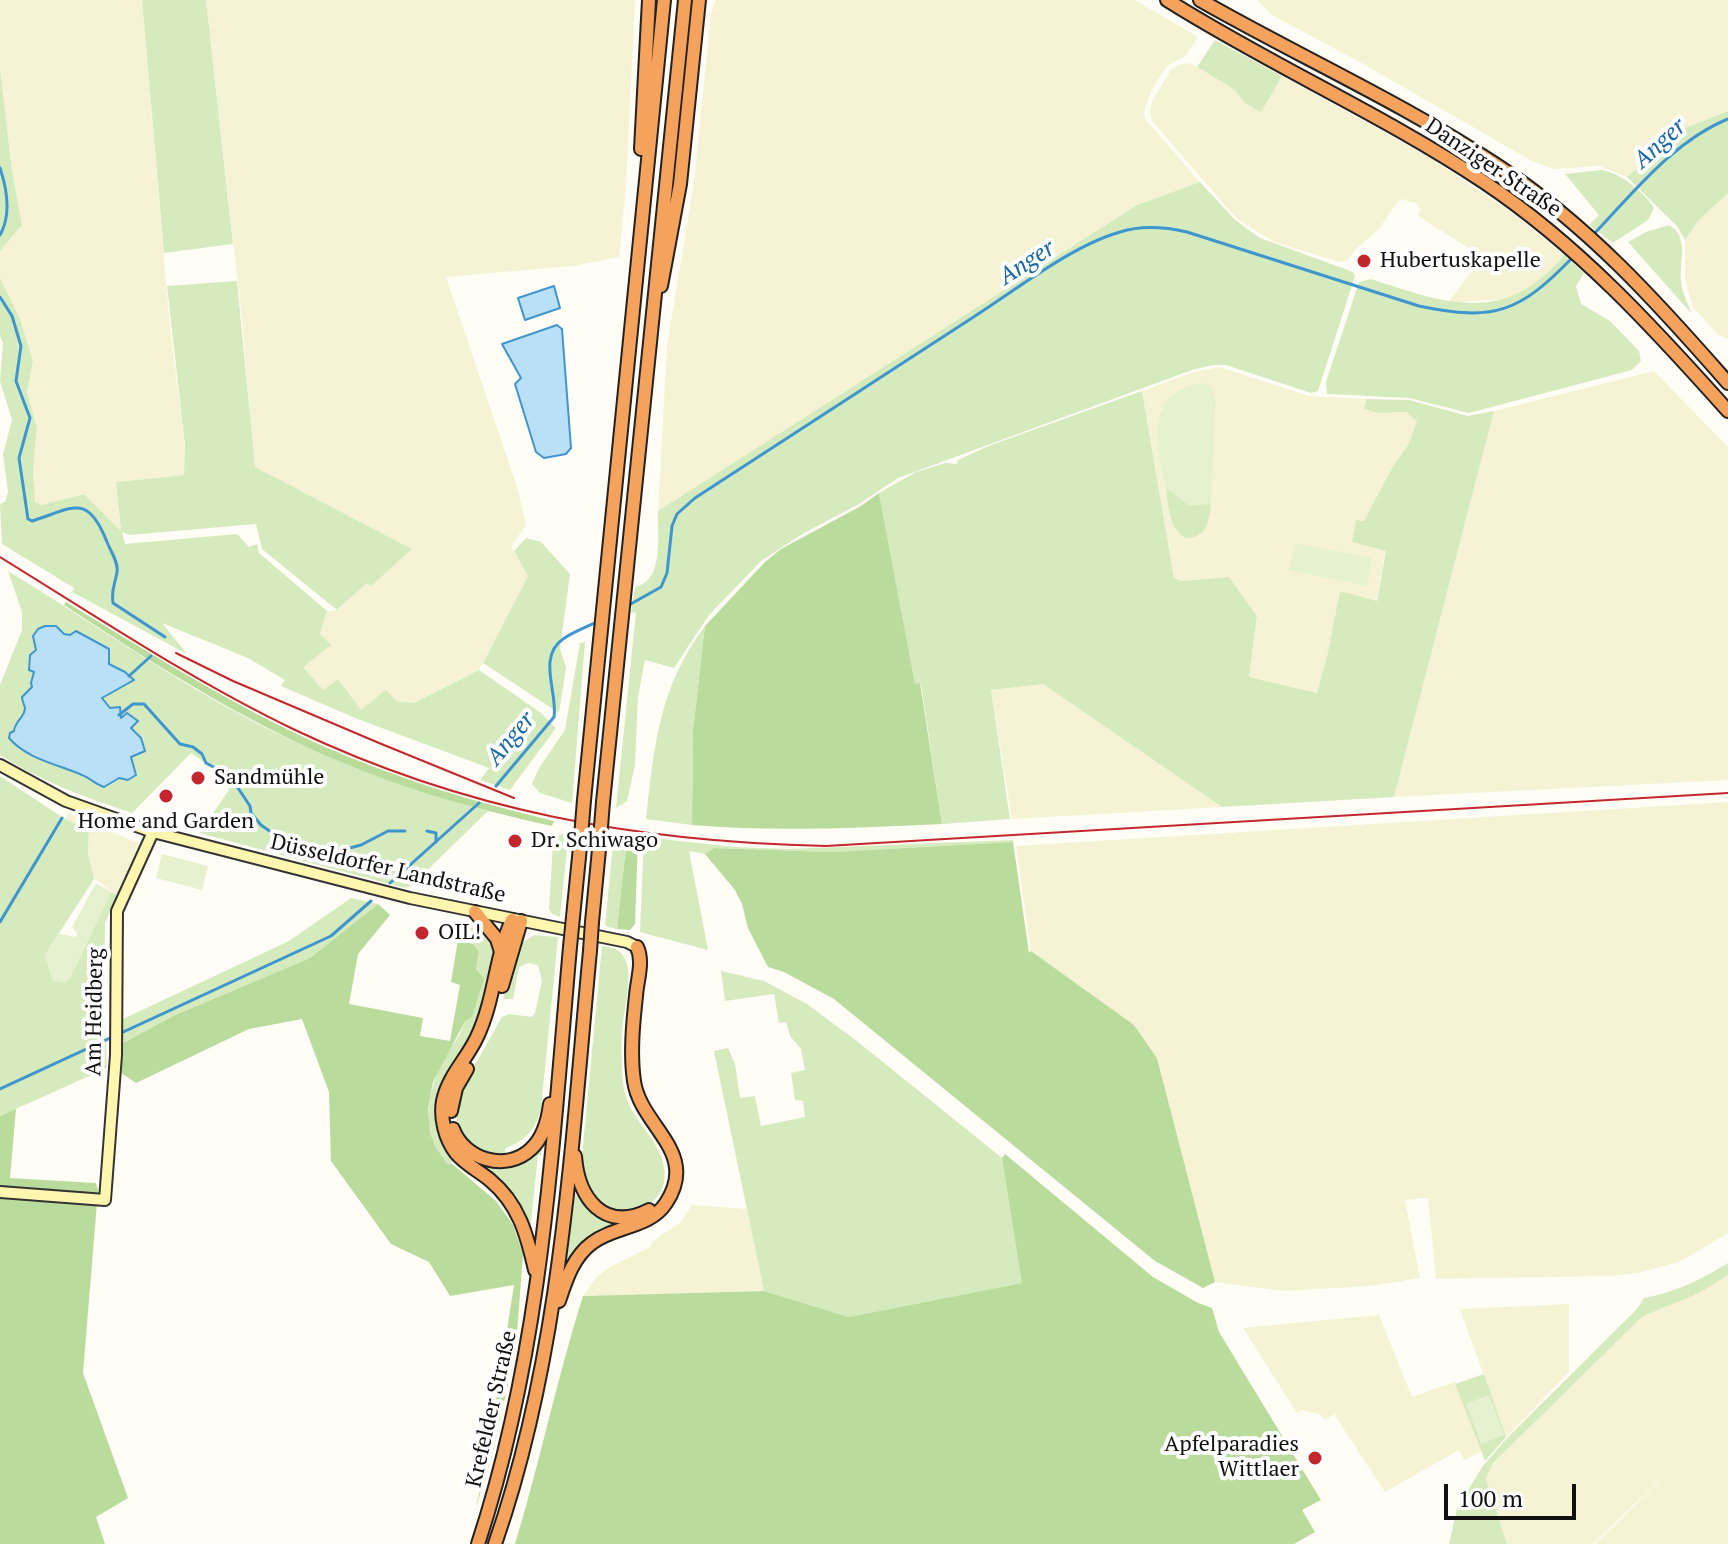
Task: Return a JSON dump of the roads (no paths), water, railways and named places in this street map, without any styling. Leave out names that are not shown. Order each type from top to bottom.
[{"type":"highway","points":[[642,204],[641,135],[649,0]]},
{"type":"highway","points":[[516,920],[482,1041],[456,1088],[450,1106],[451,1124],[457,1139],[469,1152],[487,1160],[505,1161],[525,1154],[533,1147],[549,1117],[552,1087],[559,1070],[664,0]]},
{"type":"highway","points":[[550,1326],[685,0]]},
{"type":"highway","points":[[649,344],[680,184],[702,0]]},
{"type":"highway","name":"Danziger Straße","points":[[1167,0],[1408,135],[1486,183],[1602,275],[1728,411]]},
{"type":"highway","name":"Danziger Straße","points":[[1201,1],[1485,158],[1578,226],[1618,262],[1728,383]]},
{"type":"highway","points":[[475,912],[497,939],[501,955]]},
{"type":"highway","points":[[516,920],[501,955],[493,991],[477,1037],[447,1086],[443,1124],[457,1153],[490,1180],[518,1212],[525,1226],[538,1281]]},
{"type":"highway","points":[[573,1123],[576,1172],[587,1199],[604,1212],[624,1217],[636,1216],[652,1208],[665,1191],[669,1166],[660,1141],[636,1109],[626,1083],[632,945]]},
{"type":"highway","points":[[550,1326],[569,1273],[583,1250],[603,1236],[656,1215],[665,1206],[676,1180],[672,1151],[642,1105],[634,1082],[635,1011],[640,959],[632,945]]},
{"type":"highway","name":"Krefelder Straße","points":[[478,1544],[496,1488],[526,1359],[538,1281],[559,1070]]},
{"type":"highway","name":"Krefelder Straße","points":[[495,1544],[530,1430],[550,1326]]},
{"type":"main road","name":"Düsseldorfer Landstraße","points":[[0,765],[66,801],[153,832],[366,888],[632,945]]},
{"type":"main road","name":"Am Heidberg","points":[[0,1192],[105,1200],[116,1044],[117,911],[153,832]]},
{"type":"water","points":[[554,286],[560,308],[525,320],[518,298]]},
{"type":"water","points":[[557,325],[562,329],[571,448],[566,454],[544,458],[536,452],[515,384],[521,378],[502,344]]},
{"type":"water","points":[[45,626],[56,626],[64,634],[70,635],[76,631],[109,649],[109,664],[134,680],[102,698],[110,708],[120,707],[121,718],[127,713],[138,721],[131,728],[141,738],[145,751],[131,757],[136,775],[128,780],[119,778],[104,787],[85,776],[33,756],[9,738],[25,711],[22,697],[32,687],[34,672],[29,670],[30,655],[36,650],[33,636]]},
{"type":"waterway","name":"Anger","points":[[1594,234],[1672,154],[1728,119]]},
{"type":"waterway","points":[[0,168],[7,202],[6,219],[0,235]]},
{"type":"waterway","name":"Anger","points":[[629,605],[661,587],[667,573],[672,526],[677,514],[695,498],[1044,270],[1101,239],[1137,228],[1179,230],[1419,306],[1468,313],[1505,308],[1521,301],[1573,257]]},
{"type":"waterway","points":[[0,297],[12,316],[21,346],[16,381],[30,418],[19,458],[28,519],[32,521],[77,508],[92,516],[100,526],[117,565],[113,603],[165,637]]},
{"type":"waterway","name":"Anger","points":[[496,786],[554,717],[550,665],[555,647],[567,636],[597,622]]},
{"type":"waterway","points":[[129,676],[151,656]]},
{"type":"waterway","points":[[119,715],[133,704],[144,704],[180,744],[193,747],[202,754],[206,763],[219,770],[238,788],[261,825],[288,844],[315,853],[335,852],[361,845],[388,831],[405,831]]},
{"type":"waterway","name":"Anger","points":[[390,883],[479,803]]},
{"type":"waterway","points":[[0,922],[62,818]]},
{"type":"waterway","points":[[427,831],[436,833],[436,842]]},
{"type":"waterway","name":"Anger","points":[[0,1089],[331,936],[371,901]]},
{"type":"tram line","points":[[0,557],[144,647],[293,729],[422,781],[487,801],[620,829],[687,838],[826,846],[1728,793]]},
{"type":"tram line","points":[[176,653],[233,681],[514,798]]},
{"type":"place","name":"Hubertuskapelle","points":[[1364,261]]},
{"type":"place","name":"Sandmühle","points":[[198,778]]},
{"type":"place","name":"Home and Garden","points":[[166,796]]},
{"type":"place","name":"Dr. Schiwago","points":[[515,841]]},
{"type":"place","name":"OIL!","points":[[422,933]]},
{"type":"place","name":"Apfelparadies Wittlaer","points":[[1315,1458]]}]
